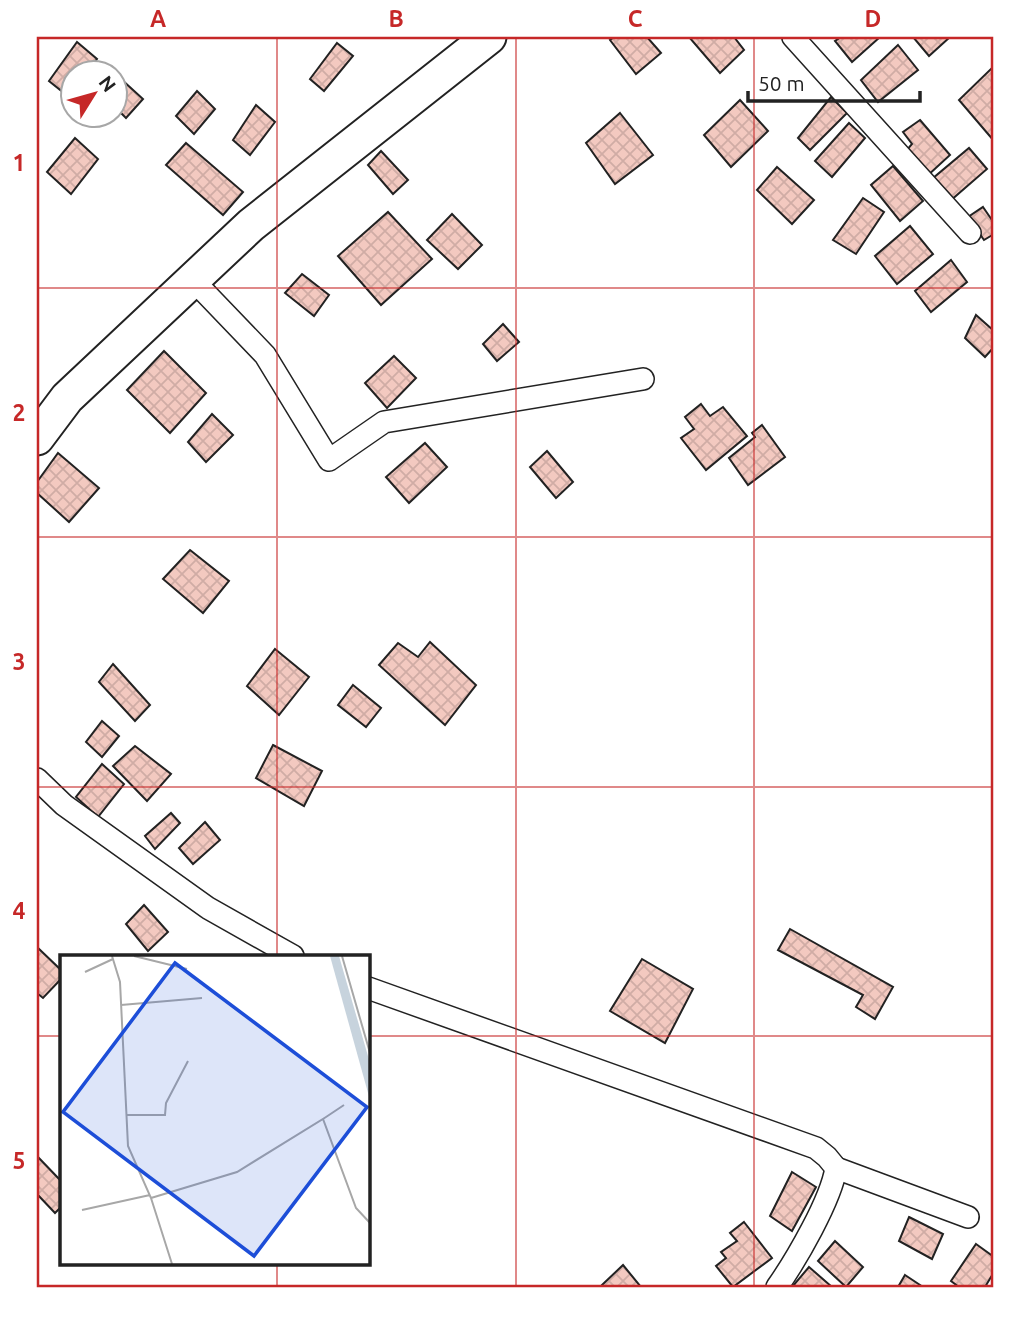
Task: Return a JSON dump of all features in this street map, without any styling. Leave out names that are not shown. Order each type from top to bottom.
[{"type":"main road","points":[[37,438],[67,398],[251,225],[489,37]]},
{"type":"street","points":[[793,37],[970,233]]},
{"type":"street","points":[[194,281],[265,355],[329,460],[384,422],[643,379]]},
{"type":"street","points":[[37,779],[64,804],[208,908],[290,955]]},
{"type":"street","points":[[369,988],[816,1149],[827,1157],[835,1168],[968,1217]]},
{"type":"street","points":[[777,1287],[790,1269],[833,1185],[835,1168]]},
{"type":"building","points":[[614,37],[647,37],[661,53],[636,74],[610,40]]},
{"type":"building","points":[[689,37],[734,37],[744,50],[720,73]]},
{"type":"building","points":[[841,37],[880,37],[852,62],[835,41]]},
{"type":"building","points":[[913,37],[950,37],[929,56]]},
{"type":"building","points":[[77,42],[97,59],[96,60],[64,60]]},
{"type":"building","points":[[337,43],[353,56],[324,91],[310,79]]},
{"type":"building","points":[[898,45],[918,70],[878,102],[861,80]]},
{"type":"building","points":[[60,66],[60,90],[49,81]]},
{"type":"building","points":[[994,66],[994,141],[959,100]]},
{"type":"building","points":[[130,87],[143,99],[130,114]]},
{"type":"building","points":[[197,91],[215,109],[194,134],[176,116]]},
{"type":"building","points":[[831,97],[847,113],[810,150],[798,138]]},
{"type":"building","points":[[740,100],[768,131],[731,167],[704,135]]},
{"type":"building","points":[[256,105],[275,122],[250,155],[233,140]]},
{"type":"building","points":[[620,113],[653,155],[615,184],[586,143]]},
{"type":"building","points":[[920,120],[950,155],[926,177],[906,151],[912,144],[903,132]]},
{"type":"building","points":[[849,123],[865,138],[832,177],[815,161]]},
{"type":"building","points":[[75,138],[98,159],[71,194],[47,172]]},
{"type":"building","points":[[186,143],[243,192],[223,215],[166,165]]},
{"type":"building","points":[[969,148],[987,169],[950,201],[932,179]]},
{"type":"building","points":[[381,151],[408,180],[393,194],[368,165]]},
{"type":"building","points":[[893,166],[923,201],[900,221],[871,185]]},
{"type":"building","points":[[777,167],[814,200],[792,224],[757,190]]},
{"type":"building","points":[[863,198],[884,212],[856,254],[833,240]]},
{"type":"building","points":[[983,207],[994,223],[994,234],[984,240],[968,217]]},
{"type":"building","points":[[388,212],[432,259],[381,305],[338,256]]},
{"type":"building","points":[[452,214],[482,245],[458,269],[427,240]]},
{"type":"building","points":[[910,226],[933,254],[897,284],[875,256]]},
{"type":"building","points":[[951,260],[967,282],[931,312],[915,291]]},
{"type":"building","points":[[302,274],[329,295],[314,316],[285,293]]},
{"type":"building","points":[[976,315],[994,331],[994,347],[985,357],[965,338]]},
{"type":"building","points":[[503,324],[519,342],[497,361],[483,344]]},
{"type":"building","points":[[164,351],[206,393],[170,433],[127,390]]},
{"type":"building","points":[[394,356],[416,378],[387,408],[365,383]]},
{"type":"building","points":[[701,404],[710,416],[723,407],[747,436],[706,470],[681,438],[694,429],[685,417]]},
{"type":"building","points":[[212,414],[233,435],[206,462],[188,442]]},
{"type":"building","points":[[762,425],[785,457],[748,485],[729,458],[755,437],[752,433]]},
{"type":"building","points":[[425,443],[447,467],[409,503],[386,477]]},
{"type":"building","points":[[547,451],[573,482],[556,498],[530,467]]},
{"type":"building","points":[[58,453],[99,488],[69,522],[37,493],[37,482]]},
{"type":"building","points":[[190,550],[229,581],[203,613],[163,579]]},
{"type":"building","points":[[430,642],[476,685],[445,725],[379,665],[398,643],[418,657]]},
{"type":"building","points":[[275,649],[309,677],[279,715],[247,686]]},
{"type":"building","points":[[113,664],[150,705],[135,721],[99,682]]},
{"type":"building","points":[[353,685],[381,708],[366,727],[338,705]]},
{"type":"building","points":[[102,721],[119,736],[102,757],[86,742]]},
{"type":"building","points":[[273,745],[322,771],[304,806],[256,778]]},
{"type":"building","points":[[135,746],[171,774],[147,801],[113,766]]},
{"type":"building","points":[[102,764],[124,784],[98,817],[76,797]]},
{"type":"building","points":[[171,813],[180,823],[155,849],[145,836]]},
{"type":"building","points":[[205,822],[220,840],[193,864],[179,848]]},
{"type":"building","points":[[144,905],[168,932],[148,951],[126,924]]},
{"type":"building","points":[[790,929],[893,987],[875,1019],[856,1007],[863,995],[778,950]]},
{"type":"building","points":[[37,947],[60,969],[60,980],[43,998],[37,993]]},
{"type":"building","points":[[642,959],[693,989],[665,1043],[610,1011]]},
{"type":"building","points":[[37,1156],[60,1180],[60,1208],[55,1213],[37,1194]]},
{"type":"building","points":[[792,1172],[816,1187],[792,1231],[770,1216]]},
{"type":"building","points":[[909,1217],[943,1234],[932,1259],[899,1241]]},
{"type":"building","points":[[744,1222],[772,1258],[733,1287],[716,1266],[726,1258],[721,1252],[737,1241],[730,1233]]},
{"type":"building","points":[[835,1241],[863,1267],[846,1287],[818,1261]]},
{"type":"building","points":[[976,1244],[994,1257],[994,1272],[985,1287],[959,1287],[951,1281]]},
{"type":"building","points":[[623,1265],[641,1287],[603,1287],[602,1285]]},
{"type":"building","points":[[809,1267],[832,1287],[792,1287]]},
{"type":"building","points":[[905,1275],[923,1287],[898,1287]]}]
